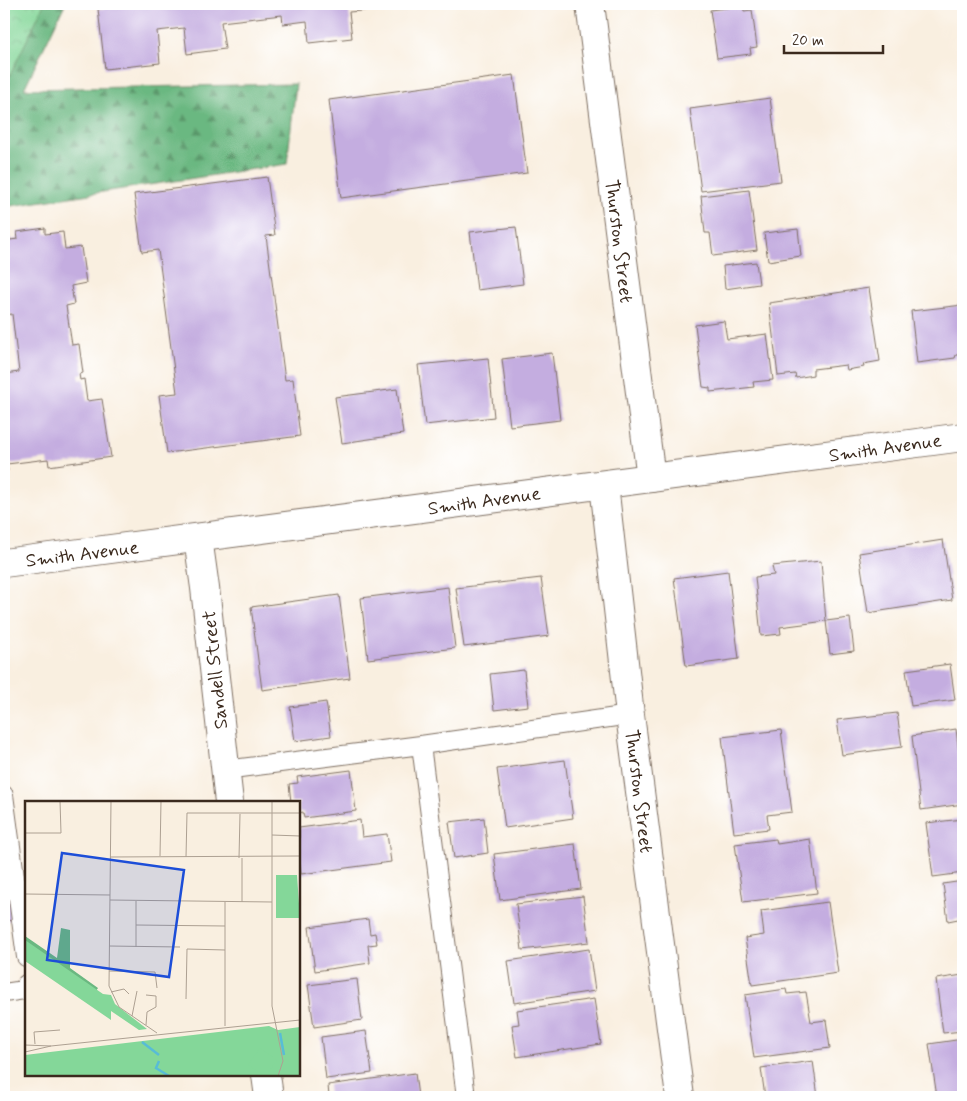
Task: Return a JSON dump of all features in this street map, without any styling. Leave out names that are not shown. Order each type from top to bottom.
[{"type":"street","name":"Thurston Street","points":[[590,4],[651,478]]},
{"type":"street","name":"Smith Avenue","points":[[4,563],[963,437]]},
{"type":"street","name":"Thurston Street","points":[[604,485],[630,715],[680,1097]]},
{"type":"street","name":"Sandell Street","points":[[198,538],[229,801]]},
{"type":"street","points":[[266,1076],[269,1097]]},
{"type":"lane","points":[[225,770],[422,745],[630,715]]},
{"type":"lane","points":[[422,745],[466,1097]]},
{"type":"lane","points":[[4,795],[25,950]]},
{"type":"lane","points":[[4,994],[24,990],[25,987]]},
{"type":"green space","points":[[4,4],[65,4],[24,89],[296,84],[287,164],[4,207]]},
{"type":"green space","points":[[4,4],[44,4],[4,88]]},
{"type":"building","points":[[114,4],[372,4],[372,10],[349,12],[352,38],[309,43],[307,21],[283,24],[282,15],[221,22],[225,49],[187,54],[184,28],[157,31],[160,63],[105,69],[98,9],[114,7]]},
{"type":"building","points":[[743,6],[744,11],[752,10],[757,47],[750,48],[751,54],[717,58],[710,10]]},
{"type":"building","points":[[514,75],[527,173],[341,198],[329,100]]},
{"type":"building","points":[[770,98],[781,181],[701,191],[690,109]]},
{"type":"building","points":[[267,177],[275,235],[266,236],[285,380],[293,379],[300,436],[167,453],[159,395],[177,393],[158,250],[142,252],[134,194]]},
{"type":"building","points":[[749,190],[757,250],[713,256],[710,233],[705,233],[701,196]]},
{"type":"building","points":[[516,227],[523,284],[477,290],[470,232]]},
{"type":"building","points":[[45,228],[45,234],[63,232],[65,249],[81,247],[86,283],[71,286],[74,304],[66,306],[72,345],[79,344],[83,373],[79,374],[80,380],[84,379],[87,401],[102,399],[111,457],[49,466],[48,459],[7,464],[8,471],[4,472],[4,374],[19,372],[12,314],[4,315],[4,234],[9,233],[10,240],[18,239],[17,232]]},
{"type":"building","points":[[798,229],[801,256],[768,261],[764,233]]},
{"type":"building","points":[[756,262],[759,284],[725,289],[723,266]]},
{"type":"building","points":[[869,288],[880,361],[863,364],[864,367],[847,370],[846,365],[813,369],[813,375],[796,378],[795,374],[778,376],[769,303]]},
{"type":"building","points":[[963,305],[963,354],[956,355],[955,358],[917,363],[911,311]]},
{"type":"building","points":[[724,321],[727,339],[767,334],[773,380],[753,382],[754,387],[710,392],[710,388],[703,387],[695,325]]},
{"type":"building","points":[[552,353],[560,420],[510,426],[502,359]]},
{"type":"building","points":[[488,358],[494,417],[425,425],[418,365]]},
{"type":"building","points":[[397,389],[403,434],[342,443],[335,397]]},
{"type":"building","points":[[943,540],[952,600],[868,613],[859,553]]},
{"type":"building","points":[[821,561],[826,621],[780,627],[781,634],[761,636],[755,577],[774,575],[772,566]]},
{"type":"building","points":[[728,571],[739,659],[686,666],[674,578]]},
{"type":"building","points":[[541,578],[549,636],[464,647],[456,588]]},
{"type":"building","points":[[448,587],[455,648],[368,659],[361,598]]},
{"type":"building","points":[[339,595],[350,678],[262,690],[251,607]]},
{"type":"building","points":[[850,618],[854,651],[830,654],[826,621]]},
{"type":"building","points":[[950,664],[955,700],[911,706],[906,670]]},
{"type":"building","points":[[524,670],[528,706],[494,710],[490,674]]},
{"type":"building","points":[[326,702],[331,736],[295,741],[290,707]]},
{"type":"building","points":[[897,713],[902,747],[842,755],[837,720]]},
{"type":"building","points":[[956,729],[963,804],[921,810],[912,736]]},
{"type":"building","points":[[781,730],[792,812],[767,815],[769,829],[734,833],[722,737]]},
{"type":"building","points":[[565,760],[573,818],[505,828],[497,769]]},
{"type":"building","points":[[351,770],[356,811],[304,818],[303,812],[300,813],[300,801],[291,801],[289,784],[298,783],[297,777]]},
{"type":"building","points":[[484,818],[488,853],[454,858],[449,822]]},
{"type":"building","points":[[963,819],[963,873],[933,877],[926,823]]},
{"type":"building","points":[[360,820],[362,837],[387,834],[391,862],[301,874],[300,828]]},
{"type":"building","points":[[776,839],[777,844],[810,839],[817,893],[743,902],[735,844]]},
{"type":"building","points":[[575,844],[581,889],[500,900],[494,854]]},
{"type":"building","points":[[7,873],[13,920],[4,921],[4,874]]},
{"type":"building","points":[[963,881],[963,918],[948,921],[943,884]]},
{"type":"building","points":[[583,896],[589,942],[522,950],[516,904]]},
{"type":"building","points":[[828,902],[838,973],[752,985],[745,938],[764,935],[761,911]]},
{"type":"building","points":[[368,919],[370,934],[375,933],[377,944],[368,945],[370,963],[315,971],[309,927]]},
{"type":"building","points":[[589,949],[595,991],[514,1003],[508,961]]},
{"type":"building","points":[[963,975],[963,1031],[943,1033],[936,979]]},
{"type":"building","points":[[357,979],[362,1020],[314,1027],[308,985]]},
{"type":"building","points":[[786,989],[787,994],[806,992],[811,1022],[826,1020],[830,1048],[754,1058],[745,995]]},
{"type":"building","points":[[594,999],[601,1044],[517,1057],[512,1025],[519,1024],[517,1010]]},
{"type":"building","points":[[366,1031],[372,1073],[326,1079],[321,1037]]},
{"type":"building","points":[[963,1039],[963,1097],[937,1097],[929,1044]]},
{"type":"building","points":[[813,1061],[818,1097],[765,1097],[761,1068]]},
{"type":"building","points":[[415,1073],[418,1097],[329,1097],[328,1085]]}]
